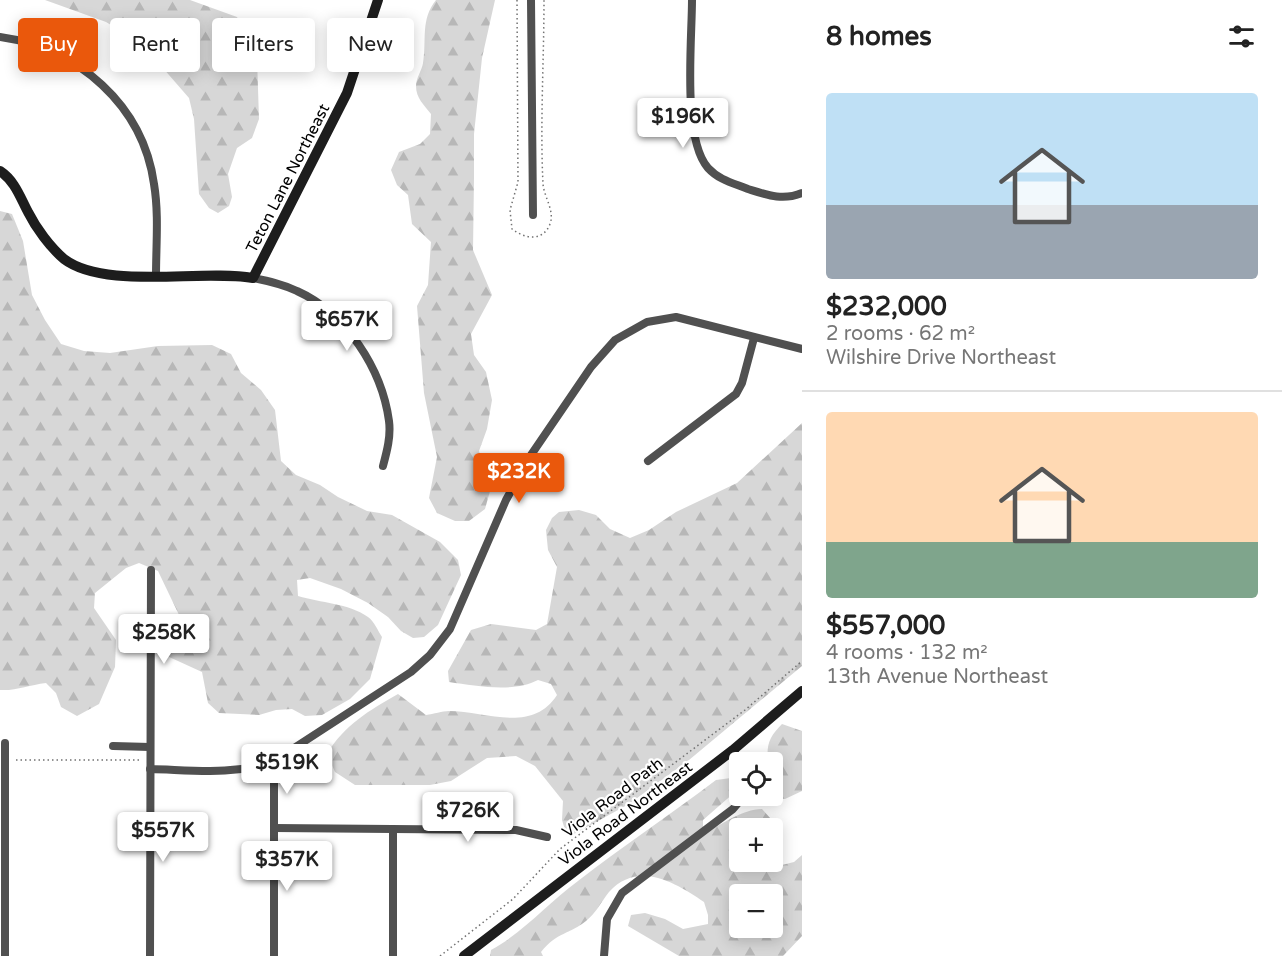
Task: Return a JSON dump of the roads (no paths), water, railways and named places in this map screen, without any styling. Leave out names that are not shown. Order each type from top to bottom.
[{"type":"street","name":"Teton Lane Northeast","points":[[0,171],[14,184],[29,214],[50,244],[64,259],[97,273],[116,276],[156,276],[227,273],[253,278],[346,93],[378,0]]},
{"type":"street","points":[[531,0],[532,215]]},
{"type":"street","points":[[692,0],[692,126],[699,155],[720,179],[771,196],[784,198],[802,193]]},
{"type":"street","points":[[0,37],[31,43],[77,64],[108,90],[131,118],[146,148],[154,184],[156,276]]},
{"type":"street","points":[[253,278],[298,291],[322,307],[344,326],[367,356],[383,395],[389,422],[389,440],[383,466]]},
{"type":"street","points":[[150,765],[234,771],[274,761],[400,680],[440,644],[466,595],[520,474],[591,367],[615,340],[647,322],[676,317],[802,349]]},
{"type":"street","points":[[648,461],[736,394],[742,383],[754,338]]},
{"type":"street","points":[[150,956],[151,570]]},
{"type":"street","name":"Viola Road Northeast","points":[[464,956],[733,750],[802,691]]},
{"type":"street","points":[[5,743],[5,956]]},
{"type":"street","points":[[113,746],[150,747]]},
{"type":"street","points":[[274,761],[274,956]]},
{"type":"street","points":[[604,956],[607,919],[622,893],[736,806]]},
{"type":"street","points":[[274,828],[516,830],[547,837]]},
{"type":"street","points":[[393,829],[393,956]]}]
